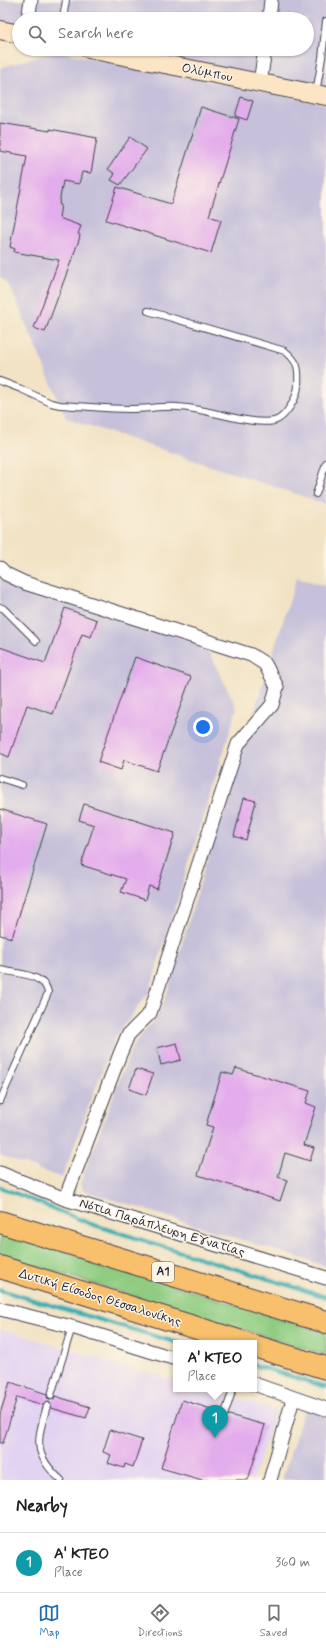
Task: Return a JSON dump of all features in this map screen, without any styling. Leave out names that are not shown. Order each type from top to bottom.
[{"type":"highway","name":"Α1","points":[[0,1222],[326,1322]]},
{"type":"highway","name":"Δυτική Είσοδος Θεσσαλονίκης","points":[[0,1267],[235,1340]]},
{"type":"highway","points":[[0,1274],[59,1285]]},
{"type":"highway","points":[[257,1347],[326,1368]]},
{"type":"main road","points":[[0,30],[12,33]]},
{"type":"main road","points":[[0,41],[12,41]]},
{"type":"main road","name":"Ολύμπου","points":[[124,56],[321,95]]},
{"type":"street","points":[[29,12],[31,0]]},
{"type":"street","points":[[270,12],[271,0]]},
{"type":"street","points":[[260,83],[264,56]]},
{"type":"street","points":[[0,568],[6,574],[25,583],[251,655],[265,664],[277,687],[272,705],[238,744],[150,1013],[128,1035],[65,1199]]},
{"type":"street","name":"Νότια Παράπλευρη Εγνατίας","points":[[0,1173],[65,1199],[326,1278]]},
{"type":"street","points":[[0,1309],[72,1327],[173,1358]]},
{"type":"street","points":[[257,1385],[326,1409]]},
{"type":"street","points":[[270,1480],[294,1399]]},
{"type":"lane","points":[[64,12],[66,0]]},
{"type":"lane","points":[[321,95],[322,58],[326,21]]},
{"type":"lane","points":[[0,382],[22,389],[51,403],[60,405],[130,409],[178,407],[203,409],[257,421],[275,420],[289,409],[298,390],[299,370],[295,359],[285,351],[148,311]]},
{"type":"lane","points":[[316,494],[326,463]]},
{"type":"lane","points":[[0,607],[4,609],[36,641]]},
{"type":"lane","points":[[0,778],[22,785]]},
{"type":"lane","points":[[0,970],[42,980],[48,992],[0,1101]]},
{"type":"lane","points":[[51,1395],[72,1327]]},
{"type":"lane","points":[[225,1413],[232,1392]]},
{"type":"lane","points":[[47,1406],[40,1431],[39,1442],[41,1454],[45,1464],[61,1480]]},
{"type":"shaded area","points":[[0,0],[326,0],[326,95],[159,56],[314,56],[314,12],[12,12],[12,26],[0,23]]},
{"type":"shaded area","points":[[40,56],[81,56],[326,104],[326,504],[66,418],[9,284],[0,276],[0,68]]},
{"type":"shaded area","points":[[297,577],[326,586],[326,1266],[82,1190],[80,1184],[131,1049],[160,1011],[170,985],[213,840]]},
{"type":"shaded area","points":[[0,578],[205,645],[237,708],[149,992],[114,1039],[62,1178],[0,1155]]},
{"type":"shaded area","points":[[0,1329],[173,1380],[173,1392],[215,1392],[276,1410],[253,1480],[0,1480]]},
{"type":"shaded area","points":[[305,1407],[326,1413],[326,1480],[282,1480]]},
{"type":"green space","points":[[0,1231],[326,1333],[326,1355],[0,1255]]},
{"type":"building","points":[[241,97],[253,101],[247,120],[235,116]]},
{"type":"building","points":[[201,107],[239,119],[209,216],[221,220],[211,253],[106,220],[117,187],[171,204]]},
{"type":"building","points":[[0,123],[50,131],[50,129],[97,138],[91,173],[82,172],[79,184],[63,181],[59,204],[61,205],[59,218],[81,226],[78,234],[80,235],[45,332],[34,328],[59,260],[14,252],[15,249],[10,247],[27,156],[0,151]]},
{"type":"building","points":[[130,137],[147,149],[120,185],[111,180],[115,174],[108,169]]},
{"type":"building","points":[[65,608],[97,620],[91,637],[82,634],[53,714],[27,705],[9,757],[0,753],[0,647],[45,663]]},
{"type":"building","points":[[135,657],[191,677],[157,771],[124,760],[121,770],[98,762]]},
{"type":"building","points":[[244,798],[256,801],[246,840],[234,836]]},
{"type":"building","points":[[84,804],[175,833],[157,889],[149,886],[145,900],[121,892],[126,879],[81,865],[94,825],[79,820]]},
{"type":"building","points":[[0,809],[47,824],[12,938],[0,935]]},
{"type":"building","points":[[177,1043],[181,1060],[161,1065],[157,1048]]},
{"type":"building","points":[[236,1068],[310,1091],[306,1103],[316,1107],[304,1145],[314,1148],[310,1161],[285,1153],[278,1177],[287,1180],[280,1201],[198,1175],[213,1127],[206,1125],[222,1072],[233,1075]]},
{"type":"building","points":[[136,1069],[153,1074],[146,1095],[129,1089]]},
{"type":"building","points":[[10,1382],[47,1394],[47,1398],[50,1399],[54,1399],[55,1396],[90,1407],[86,1418],[51,1408],[49,1402],[46,1402],[43,1405],[17,1397],[3,1443],[0,1443],[0,1414]]},
{"type":"building","points":[[182,1400],[221,1412],[221,1416],[224,1417],[229,1415],[265,1425],[248,1480],[202,1480],[161,1468]]},
{"type":"building","points":[[110,1430],[142,1440],[133,1467],[125,1464],[124,1468],[108,1463],[111,1455],[103,1452]]},
{"type":"waterway","points":[[0,1187],[91,1224],[326,1297]]},
{"type":"waterway","points":[[0,1290],[173,1342]]},
{"type":"waterway","points":[[257,1366],[326,1387]]},
{"type":"place","name":"Α' ΚΤΕΟ","points":[[215,1438]]}]
